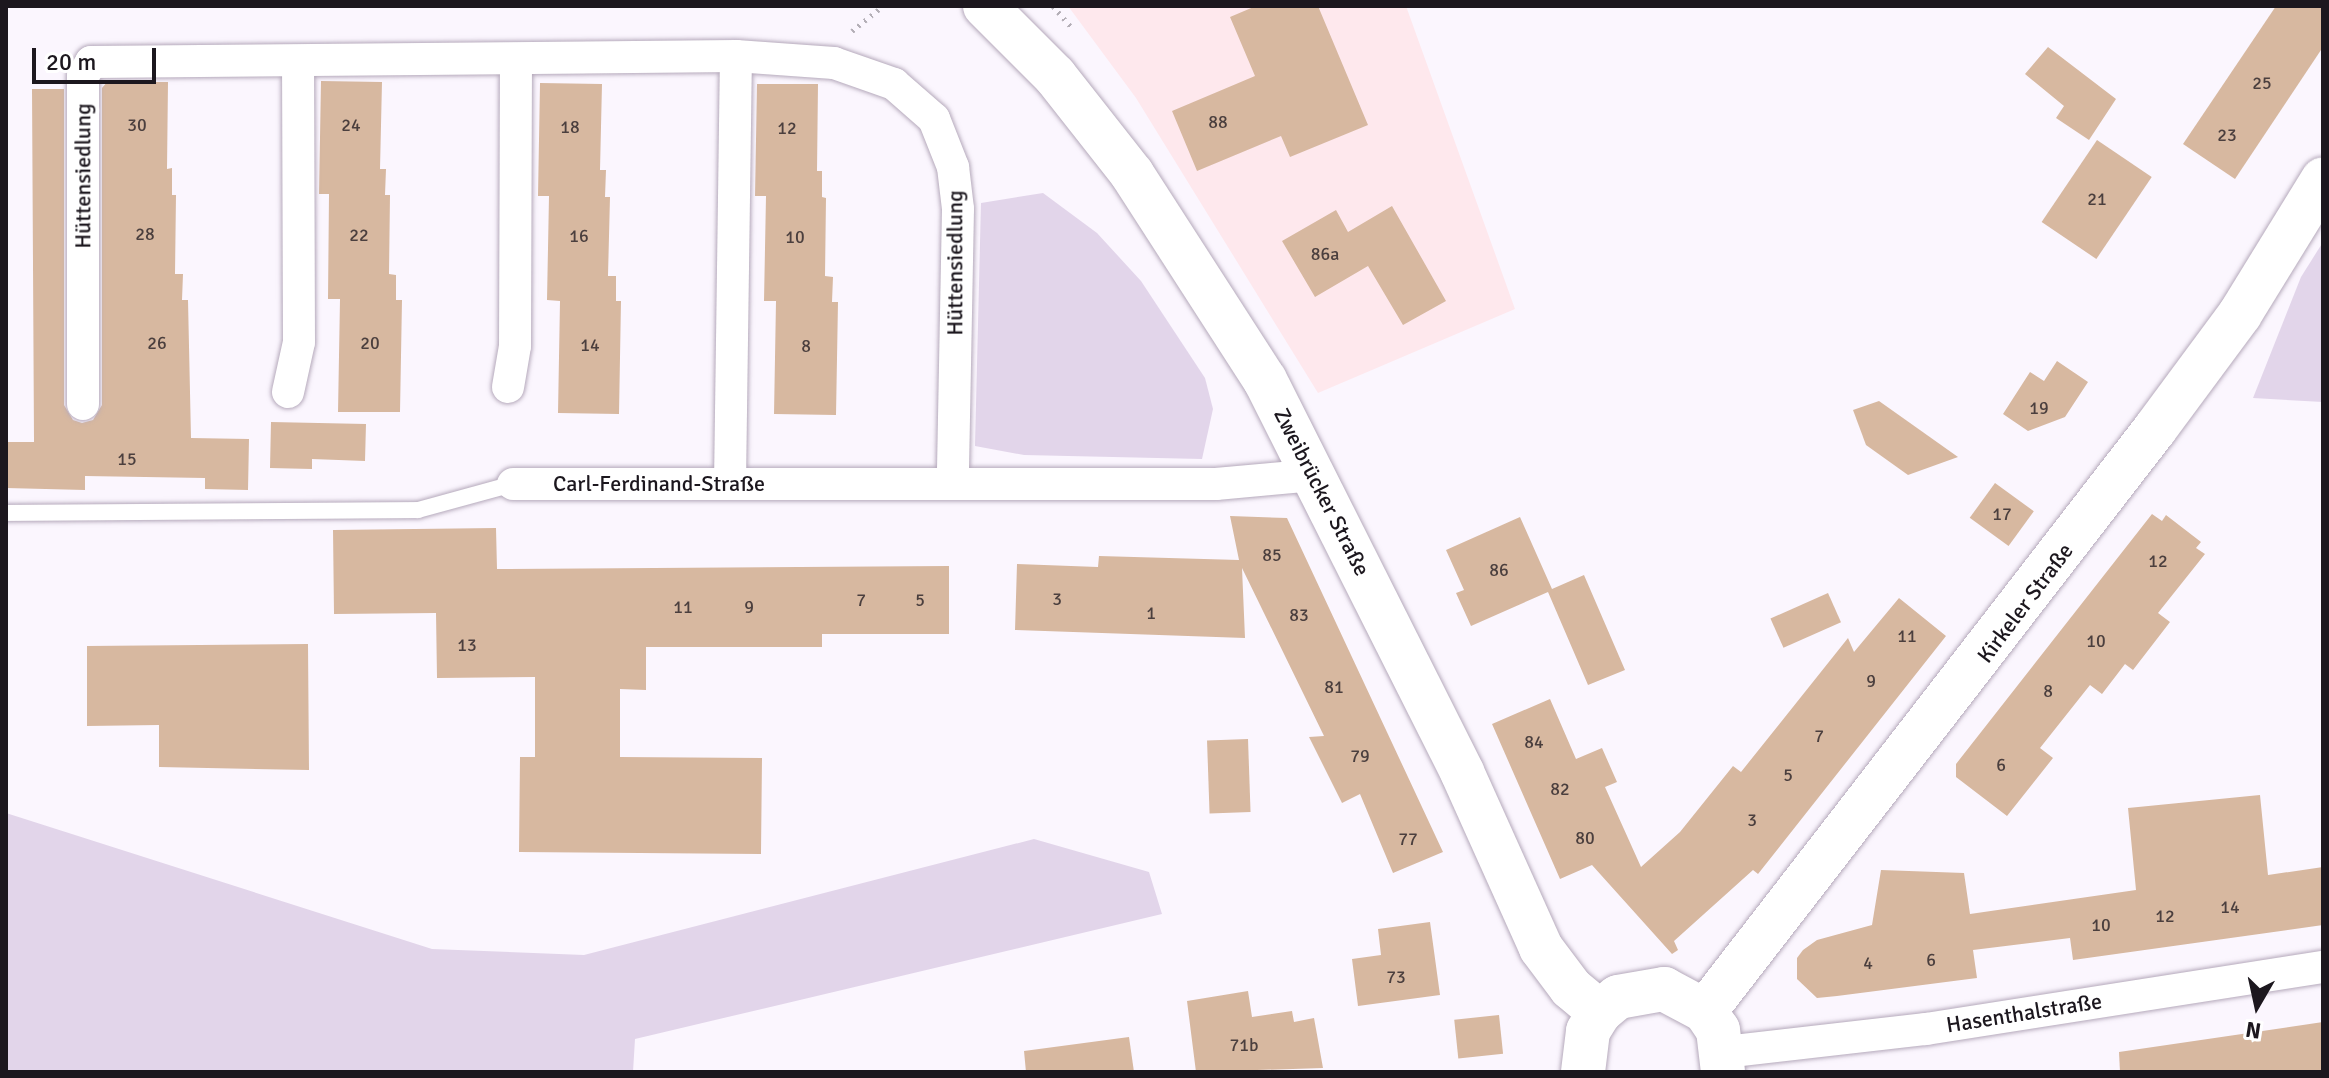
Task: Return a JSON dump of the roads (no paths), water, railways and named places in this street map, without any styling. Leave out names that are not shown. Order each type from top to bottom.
[{"type":"main road","name":"Zweibrücker Straße","points":[[985,6],[1055,76],[1132,174],[1257,367],[1462,772],[1541,948],[1571,988],[1600,1012]]},
{"type":"main road","name":"Kirkeler Straße","points":[[1705,1011],[2128,466],[2240,314],[2323,179]]},
{"type":"main road","points":[[1583,1072],[1588,1031],[1600,1012],[1618,997],[1664,989],[1705,1011],[1723,1062]]},
{"type":"street","name":"Hüttensiedlung","points":[[83,404],[85,66],[736,56],[834,63],[894,84],[934,119],[953,167],[958,209],[953,481]]},
{"type":"street","points":[[730,483],[736,56]]},
{"type":"street","points":[[508,387],[515,346],[516,59]]},
{"type":"street","points":[[288,392],[299,342],[298,63]]},
{"type":"street","name":"Carl-Ferdinand-Straße","points":[[513,484],[953,481],[1216,484],[1314,475]]},
{"type":"street","name":"Hasenthalstraße","points":[[1723,1062],[2323,967]]},
{"type":"lane","name":"Carl-Ferdinand-Straße","points":[[6,513],[418,510],[513,484]]}]
